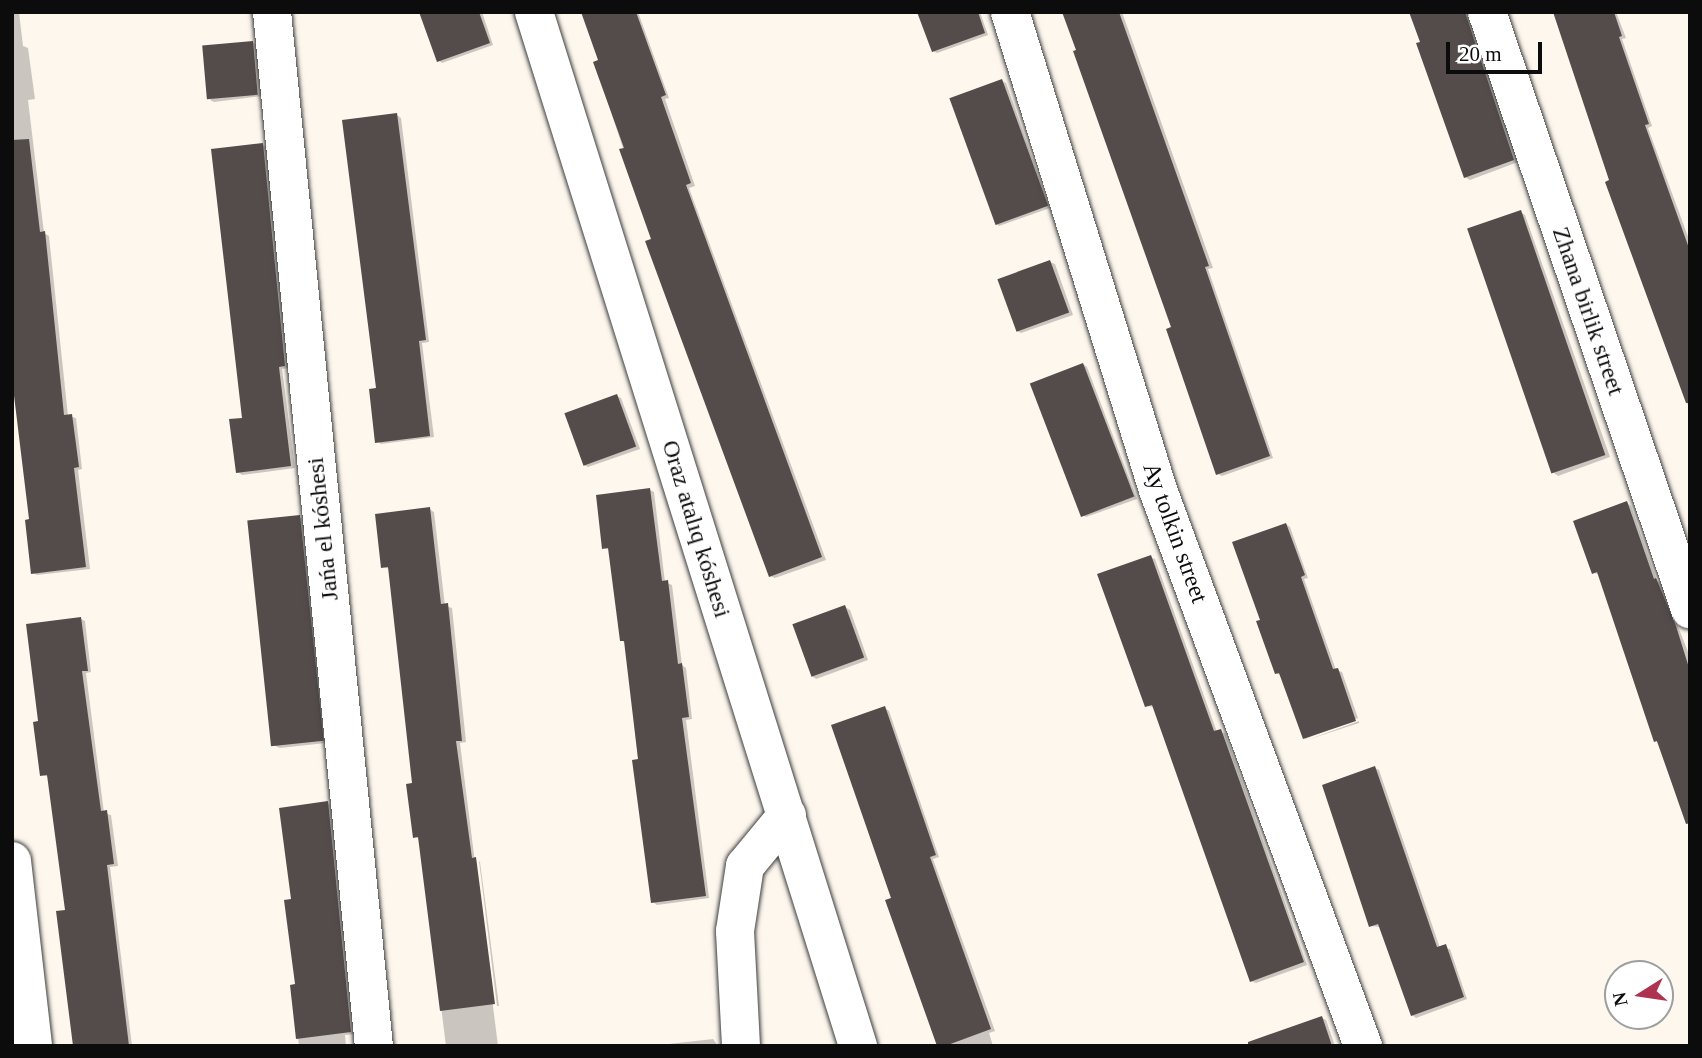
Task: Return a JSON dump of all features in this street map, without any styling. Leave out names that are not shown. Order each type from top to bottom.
[{"type":"street","name":"Jańa el kóshesi","points":[[272,12],[374,1046]]},
{"type":"street","name":"Oraz atalıq kóshesi","points":[[534,12],[858,1046]]},
{"type":"street","name":"Ay tolkin street","points":[[1010,12],[1158,490],[1363,1046]]},
{"type":"street","name":"Zhana birlik street","points":[[1487,12],[1690,609]]},
{"type":"street","points":[[741,1046],[735,931],[745,866],[787,816]]},
{"type":"street","points":[[12,861],[33,1046]]},
{"type":"building","points":[[419,12],[479,12],[490,43],[437,62]]},
{"type":"building","points":[[581,12],[636,12],[666,95],[661,97],[691,183],[686,185],[822,557],[769,577],[645,241],[651,239],[619,149],[624,148],[593,62],[598,60]]},
{"type":"building","points":[[917,12],[978,12],[985,33],[932,52]]},
{"type":"building","points":[[1062,12],[1119,12],[1209,266],[1205,267],[1270,456],[1216,475],[1166,329],[1171,327],[1073,51],[1076,50]]},
{"type":"building","points":[[1409,12],[1465,12],[1514,160],[1464,178],[1416,43],[1420,42]]},
{"type":"building","points":[[1553,12],[1614,12],[1622,36],[1619,37],[1649,124],[1645,125],[1690,251],[1690,403],[1686,403],[1605,182],[1609,180]]},
{"type":"building","points":[[253,41],[258,95],[207,99],[202,45]]},
{"type":"building","points":[[1002,79],[1048,206],[996,225],[949,98]]},
{"type":"building","points":[[397,113],[426,340],[419,341],[430,436],[375,443],[369,389],[376,388],[342,120]]},
{"type":"building","points":[[29,139],[40,232],[45,231],[64,415],[72,414],[79,467],[74,468],[86,567],[31,574],[25,520],[29,519],[12,379],[12,140]]},
{"type":"building","points":[[263,143],[285,366],[279,367],[291,466],[236,473],[229,419],[242,418],[211,149]]},
{"type":"building","points":[[1521,210],[1605,455],[1551,473],[1467,229]]},
{"type":"building","points":[[1050,260],[1069,313],[1017,332],[997,279]]},
{"type":"building","points":[[1083,363],[1134,497],[1081,517],[1030,383]]},
{"type":"building","points":[[617,394],[636,447],[584,466],[564,413]]},
{"type":"building","points":[[650,488],[662,581],[668,580],[678,664],[682,663],[689,717],[682,718],[706,896],[651,903],[632,760],[638,759],[624,641],[620,641],[608,548],[602,549],[596,495]]},
{"type":"building","points":[[1627,501],[1654,579],[1656,578],[1676,626],[1690,671],[1690,823],[1686,824],[1657,741],[1654,742],[1597,572],[1592,574],[1573,521]]},
{"type":"building","points":[[430,507],[441,604],[448,603],[462,741],[456,741],[472,858],[476,857],[495,1004],[440,1011],[418,837],[413,838],[406,784],[412,783],[388,567],[381,568],[375,514]]},
{"type":"building","points":[[300,515],[324,741],[271,746],[247,521]]},
{"type":"building","points":[[1286,523],[1305,575],[1301,577],[1333,669],[1338,668],[1356,721],[1303,739],[1279,673],[1275,674],[1256,621],[1260,620],[1232,542]]},
{"type":"building","points":[[1151,555],[1214,731],[1221,729],[1304,962],[1250,982],[1152,705],[1145,707],[1097,574]]},
{"type":"building","points":[[845,605],[864,658],[812,677],[792,624]]},
{"type":"building","points":[[81,617],[88,671],[82,671],[101,811],[107,810],[114,864],[107,865],[129,1046],[73,1046],[56,911],[65,910],[47,775],[40,776],[33,722],[38,721],[26,624]]},
{"type":"building","points":[[885,706],[936,855],[930,857],[991,1029],[945,1046],[937,1046],[885,900],[891,898],[831,725]]},
{"type":"building","points":[[1375,766],[1437,947],[1446,944],[1464,997],[1411,1016],[1378,924],[1369,927],[1322,785]]},
{"type":"building","points":[[328,801],[351,1032],[296,1039],[290,985],[295,984],[284,900],[291,899],[279,808]]},
{"type":"building","points":[[1322,1016],[1332,1046],[1248,1046],[1248,1042]]}]
